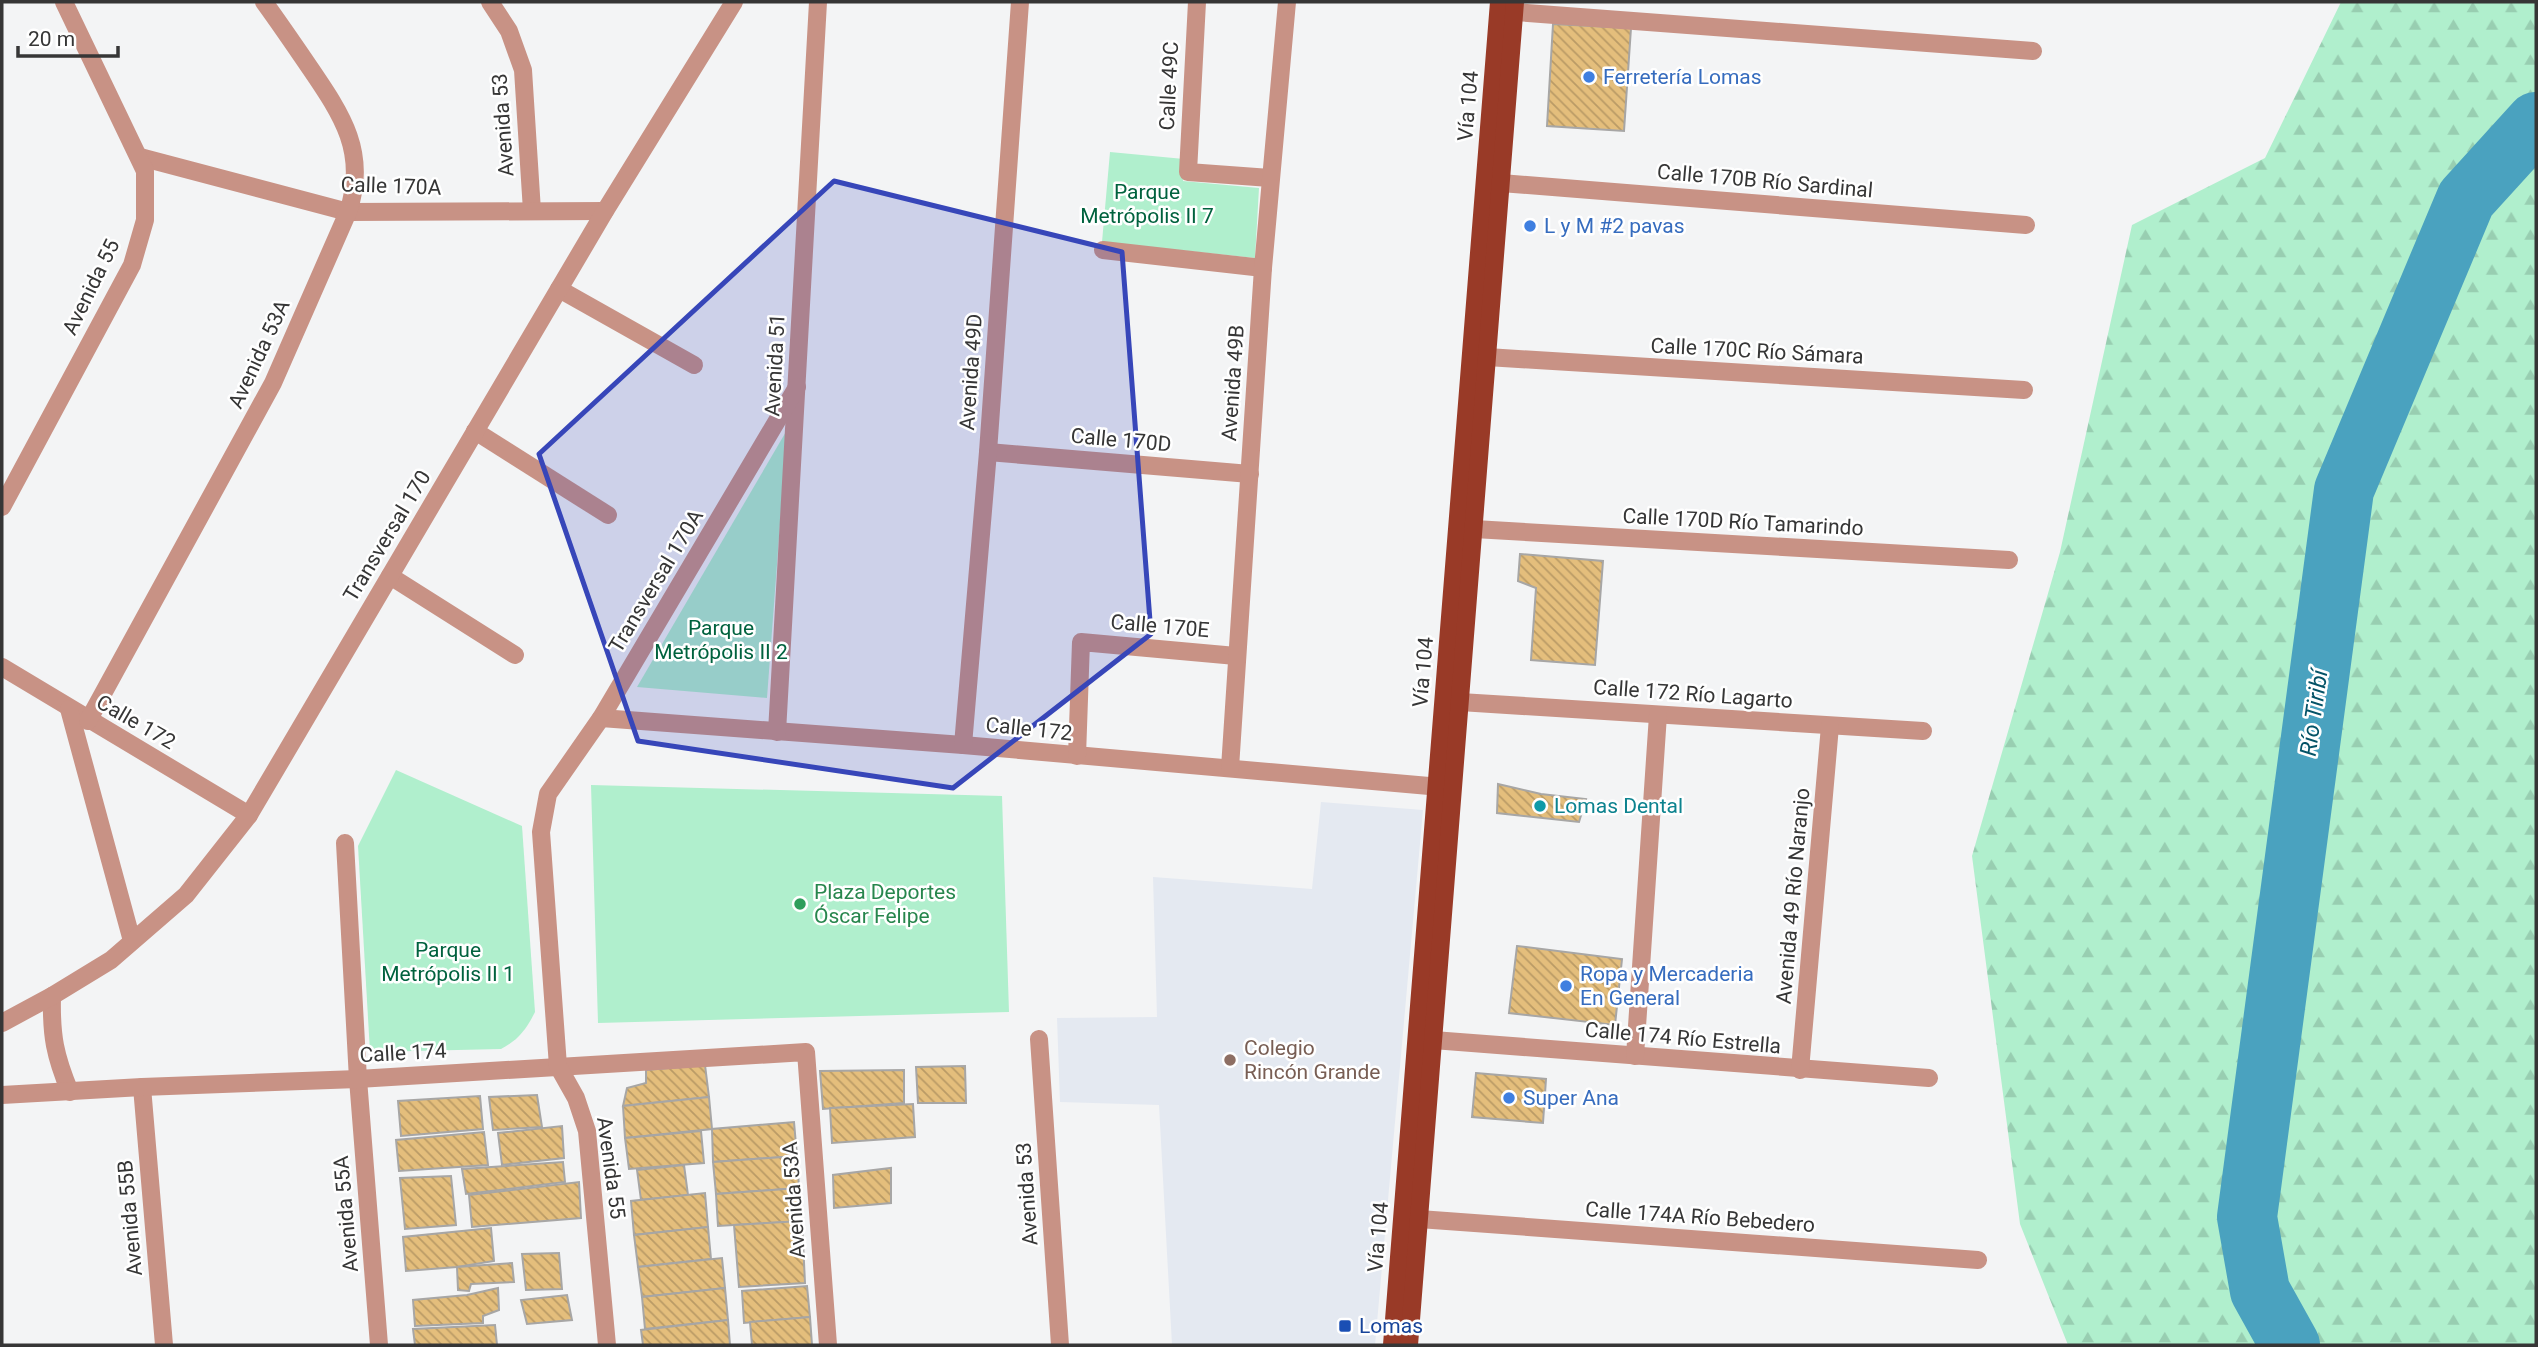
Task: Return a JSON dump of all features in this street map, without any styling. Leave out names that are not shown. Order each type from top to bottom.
[{"type":"main road","name":"Vía 104","points":[[1409,1345],[1433,1040],[1445,788],[1460,702],[1501,183],[1510,5]]},
{"type":"main road","name":"Vía 104","points":[[1392,1345],[1445,788],[1510,5]]},
{"type":"street","name":"Avenida 55","points":[[2,507],[132,265],[145,220],[145,171],[140,157],[64,2]]},
{"type":"street","name":"Avenida 53A","points":[[88,721],[273,383],[356,190],[356,166],[351,140],[340,111],[264,2]]},
{"type":"street","name":"Avenida 53","points":[[490,2],[509,31],[523,70],[532,211]]},
{"type":"street","name":"Transversal 170","points":[[2,1023],[111,960],[186,895],[249,815],[605,211],[734,2]]},
{"type":"street","name":"Avenida 51","points":[[777,732],[818,2]]},
{"type":"street","name":"Avenida 49D","points":[[963,745],[988,452],[1020,2]]},
{"type":"street","name":"Calle 49C","points":[[1197,2],[1188,172],[1270,178]]},
{"type":"street","name":"Avenida 49B","points":[[1230,768],[1263,268],[1287,2]]},
{"type":"street","points":[[1510,5],[2033,51]]},
{"type":"street","name":"Calle 170A","points":[[140,157],[348,212],[605,211]]},
{"type":"street","name":"Calle 170B Río Sardinal","points":[[1501,183],[2026,225]]},
{"type":"street","points":[[1103,250],[1263,268]]},
{"type":"street","points":[[559,289],[694,365]]},
{"type":"street","name":"Calle 170C Río Sámara","points":[[1487,358],[2024,390]]},
{"type":"street","name":"Transversal 170A","points":[[548,794],[601,718],[797,387]]},
{"type":"street","points":[[475,431],[608,515]]},
{"type":"street","name":"Calle 170D","points":[[988,452],[1250,474]]},
{"type":"street","name":"Calle 170D Río Tamarindo","points":[[1474,529],[2009,560]]},
{"type":"street","points":[[390,576],[515,656]]},
{"type":"street","name":"Calle 170E","points":[[1077,756],[1080,642],[1236,656]]},
{"type":"street","name":"Calle 172","points":[[2,667],[88,721],[249,815]]},
{"type":"street","name":"Calle 172 Río Lagarto","points":[[1460,702],[1923,731]]},
{"type":"street","points":[[69,709],[132,941]]},
{"type":"street","points":[[1635,1056],[1658,715]]},
{"type":"street","name":"Calle 172","points":[[601,718],[963,745],[1445,788]]},
{"type":"street","name":"Avenida 49 Río Naranjo","points":[[1800,1070],[1830,726]]},
{"type":"street","name":"Avenida 55","points":[[548,794],[541,832],[558,1066],[576,1098],[587,1130],[607,1345]]},
{"type":"street","name":"Avenida 55A","points":[[345,843],[358,1079],[379,1345]]},
{"type":"street","points":[[52,996],[51,1024],[55,1057],[70,1092]]},
{"type":"street","name":"Avenida 53","points":[[1039,1039],[1060,1345]]},
{"type":"street","name":"Calle 174 Río Estrella","points":[[1433,1040],[1929,1078]]},
{"type":"street","name":"Avenida 53A","points":[[806,1052],[828,1345]]},
{"type":"street","name":"Calle 174","points":[[2,1095],[358,1079],[806,1052]]},
{"type":"street","name":"Avenida 55B","points":[[142,1087],[164,1345]]},
{"type":"street","name":"Calle 174A Río Bebedero","points":[[1419,1219],[1978,1261]]},
{"type":"highlighted area","points":[[834,181],[1122,252],[1151,634],[953,788],[638,741],[539,454]]},
{"type":"shaded area","name":"Colegio Rincón Grande","points":[[1321,802],[1423,810],[1375,1345],[1172,1345],[1159,1105],[1060,1102],[1057,1018],[1157,1017],[1153,877],[1312,889]]},
{"type":"green space","points":[[2341,2],[2536,2],[2536,1345],[2068,1345],[2020,1224],[1972,856],[2060,552],[2132,225],[2265,158]]},
{"type":"green space","name":"Parque Metrópolis II 7","points":[[1110,152],[1184,159],[1183,181],[1259,188],[1255,258],[1102,242]]},
{"type":"green space","name":"Parque Metrópolis II 2","points":[[787,430],[767,698],[637,687]]},
{"type":"green space","name":"Parque Metrópolis II 1","points":[[396,770],[522,826],[535,1012],[521,1034],[501,1049],[370,1052],[358,846]]},
{"type":"green space","name":"Plaza Deportes Óscar Felipe","points":[[591,785],[1002,796],[1009,1012],[598,1023]]},
{"type":"building","name":"Ferretería Lomas","points":[[1553,24],[1631,28],[1624,131],[1547,126]]},
{"type":"building","points":[[1520,554],[1603,561],[1595,665],[1531,660],[1536,588],[1518,581]]},
{"type":"building","name":"Lomas Dental","points":[[1498,784],[1541,794],[1586,799],[1579,822],[1497,813]]},
{"type":"building","name":"Ropa y Mercaderia En General","points":[[1517,946],[1622,959],[1615,1025],[1509,1013]]},
{"type":"building","points":[[705,1065],[709,1097],[623,1106],[627,1088],[646,1083],[646,1070]]},
{"type":"building","points":[[965,1066],[966,1103],[918,1103],[916,1067]]},
{"type":"building","points":[[904,1070],[904,1103],[823,1109],[820,1071]]},
{"type":"building","name":"Super Ana","points":[[1476,1073],[1546,1079],[1543,1123],[1472,1117]]},
{"type":"building","points":[[537,1095],[542,1127],[493,1130],[489,1097]]},
{"type":"building","points":[[480,1096],[483,1129],[401,1136],[398,1101]]},
{"type":"building","points":[[709,1097],[712,1129],[625,1138],[623,1106]]},
{"type":"building","points":[[913,1104],[915,1137],[832,1143],[830,1108]]},
{"type":"building","points":[[794,1122],[797,1156],[713,1162],[712,1129]]},
{"type":"building","points":[[562,1126],[564,1158],[502,1165],[498,1133]]},
{"type":"building","points":[[701,1131],[704,1163],[629,1169],[625,1138]]},
{"type":"building","points":[[484,1132],[488,1165],[399,1171],[396,1140]]},
{"type":"building","points":[[797,1156],[799,1188],[716,1194],[713,1162]]},
{"type":"building","points":[[563,1162],[565,1182],[466,1194],[462,1169]]},
{"type":"building","points":[[684,1165],[688,1195],[641,1200],[637,1170]]},
{"type":"building","points":[[891,1168],[891,1203],[834,1208],[833,1175]]},
{"type":"building","points":[[451,1176],[456,1225],[405,1229],[400,1178]]},
{"type":"building","points":[[579,1182],[581,1218],[472,1227],[469,1195]]},
{"type":"building","points":[[799,1188],[802,1221],[718,1226],[716,1194]]},
{"type":"building","points":[[705,1193],[708,1227],[634,1235],[631,1201]]},
{"type":"building","points":[[802,1221],[805,1283],[739,1287],[734,1225]]},
{"type":"building","points":[[708,1227],[711,1259],[638,1267],[634,1235]]},
{"type":"building","points":[[491,1228],[494,1261],[406,1271],[403,1237]]},
{"type":"building","points":[[559,1253],[562,1289],[526,1290],[522,1254]]},
{"type":"building","points":[[722,1258],[725,1288],[642,1297],[638,1267]]},
{"type":"building","points":[[512,1263],[514,1282],[471,1284],[469,1291],[458,1290],[457,1267]]},
{"type":"building","points":[[807,1286],[810,1317],[744,1323],[742,1291]]},
{"type":"building","points":[[498,1288],[499,1310],[483,1316],[483,1323],[415,1326],[413,1300],[467,1295]]},
{"type":"building","points":[[725,1288],[728,1320],[645,1329],[642,1297]]},
{"type":"building","points":[[567,1295],[572,1320],[527,1324],[521,1300]]},
{"type":"building","points":[[810,1317],[812,1345],[752,1345],[750,1322]]},
{"type":"building","points":[[728,1320],[730,1345],[643,1345],[641,1330]]},
{"type":"building","points":[[495,1325],[497,1345],[415,1345],[413,1329]]},
{"type":"waterway","name":"Río Tiribí","points":[[2290,1345],[2260,1291],[2247,1217],[2344,490],[2466,199],[2536,122]]},
{"type":"place","name":"Ferretería Lomas","points":[[1589,77]]},
{"type":"place","name":"L y M #2 pavas","points":[[1530,226]]},
{"type":"place","name":"Lomas Dental","points":[[1540,806]]},
{"type":"place","name":"Plaza Deportes Óscar Felipe","points":[[800,904]]},
{"type":"place","name":"Ropa y Mercaderia En General","points":[[1566,986]]},
{"type":"place","name":"Colegio Rincón Grande","points":[[1230,1060]]},
{"type":"place","name":"Super Ana","points":[[1509,1098]]},
{"type":"place","name":"Lomas","points":[[1345,1326]]}]
